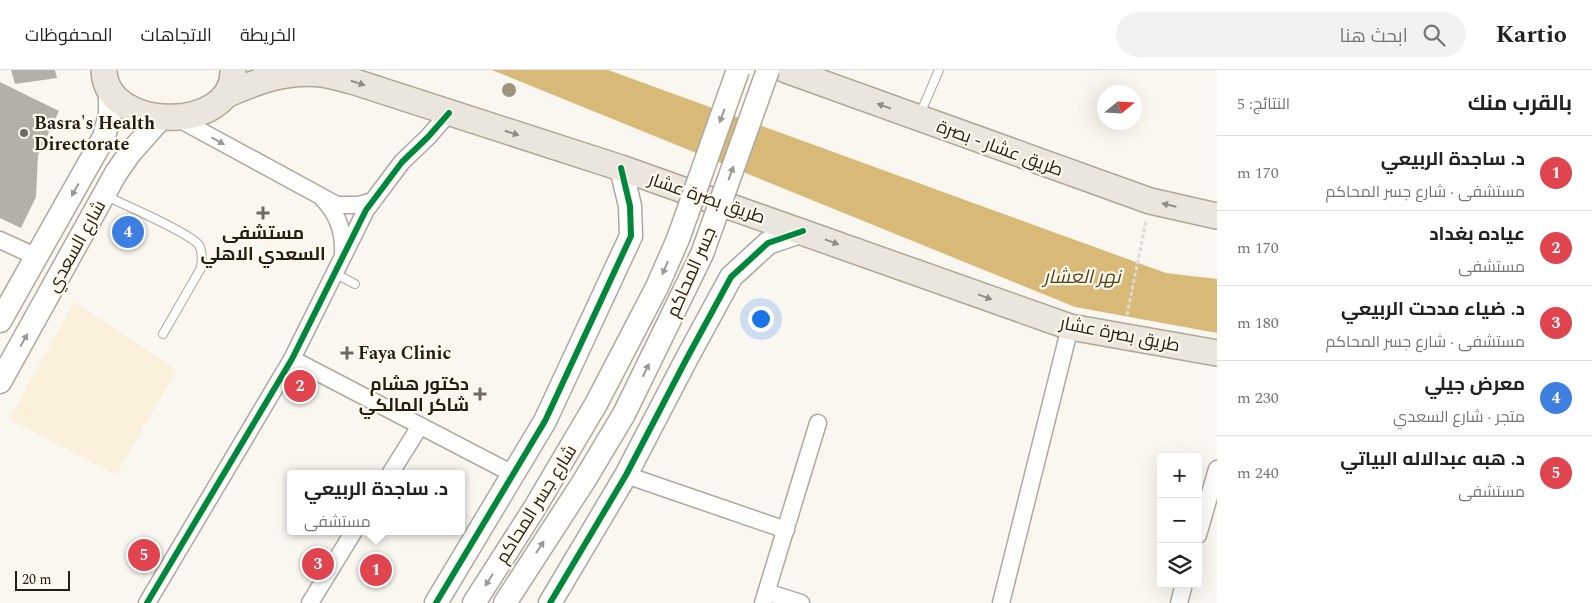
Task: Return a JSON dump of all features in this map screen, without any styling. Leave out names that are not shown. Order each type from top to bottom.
[{"type":"main road","points":[[226,94],[231,86],[233,70]]},
{"type":"main road","name":"جسر المحاكم","points":[[596,404],[668,263],[738,70]]},
{"type":"main road","name":"جسر المحاكم","points":[[505,603],[584,481],[624,414],[702,254],[768,70]]},
{"type":"main road","name":"طريق عشار - بصرة","points":[[786,70],[833,80],[918,118],[1150,201],[1217,216]]},
{"type":"main road","name":"طريق بصرة عشار","points":[[169,117],[189,115],[213,107],[226,94],[256,81],[288,73],[321,74],[352,81],[621,168],[1070,327],[1217,353]]},
{"type":"main road","points":[[107,80],[116,98],[130,108],[149,115],[169,117]]},
{"type":"main road","name":"شارع السعدي","points":[[0,321],[104,136],[110,114],[107,80]]},
{"type":"main road","name":"شارع السعدي","points":[[0,382],[130,153],[169,117]]},
{"type":"main road","points":[[436,603],[545,421],[631,236],[630,206],[621,168]]},
{"type":"main road","points":[[552,603],[626,475],[731,277],[768,243],[802,231]]},
{"type":"main road","name":"شارع جسر المحاكم","points":[[474,603],[534,509],[596,404]]},
{"type":"street","points":[[147,603],[292,359],[366,210],[402,162],[449,113]]},
{"type":"street","points":[[169,117],[337,205],[359,205],[373,201]]},
{"type":"street","points":[[321,197],[330,206],[337,218],[344,242],[343,255]]},
{"type":"street","points":[[0,240],[37,257]]},
{"type":"street","points":[[1001,603],[1070,327]]},
{"type":"street","points":[[292,359],[513,474]]},
{"type":"street","points":[[801,603],[764,597],[818,423]]},
{"type":"street","points":[[392,470],[420,426]]},
{"type":"street","points":[[1202,521],[1217,470]]},
{"type":"street","points":[[626,475],[786,530]]},
{"type":"street","points":[[310,603],[352,535]]},
{"type":"street","points":[[1179,603],[1183,588]]},
{"type":"lane","points":[[918,118],[939,70]]},
{"type":"lane","points":[[105,195],[182,234],[199,246],[202,256],[201,268],[163,334]]},
{"type":"lane","points":[[334,273],[355,284]]},
{"type":"path","points":[[1126,316],[1143,239]]},
{"type":"shaded area","points":[[74,302],[177,370],[116,475],[9,419]]},
{"type":"water","name":"نهر العشار","points":[[492,70],[608,70],[1166,273],[1217,279],[1217,333],[1075,307]]},
{"type":"building","points":[[11,70],[55,70],[57,78],[15,84]]},
{"type":"building","name":"Basra's Health Directorate","points":[[0,82],[59,111],[38,155],[36,197],[21,228],[0,218]]},
{"type":"cycle path","points":[[147,603],[292,359],[366,210],[402,162],[449,113]]},
{"type":"cycle path","points":[[436,603],[545,421],[631,236],[630,206],[621,168]]},
{"type":"cycle path","points":[[550,603],[626,475],[731,277],[768,243],[803,231]]},
{"type":"place","name":"Basra's Health Directorate","points":[[24,133]]},
{"type":"place","name":"مستشفى السعدي الاهلي","points":[[263,213]]},
{"type":"place","name":"معرض جيلي","points":[[128,232]]},
{"type":"place","name":"Faya Clinic","points":[[347,353]]},
{"type":"place","name":"عياده بغداد","points":[[300,386]]},
{"type":"place","name":"دكتور هشام شاكر المالكي","points":[[480,394]]},
{"type":"place","name":"د. هبه عبدالاله البياتي","points":[[144,555]]},
{"type":"place","name":"د. ضياء مدحت الربيعي","points":[[318,564]]},
{"type":"place","name":"د. ساجدة الربيعي","points":[[376,570]]}]
